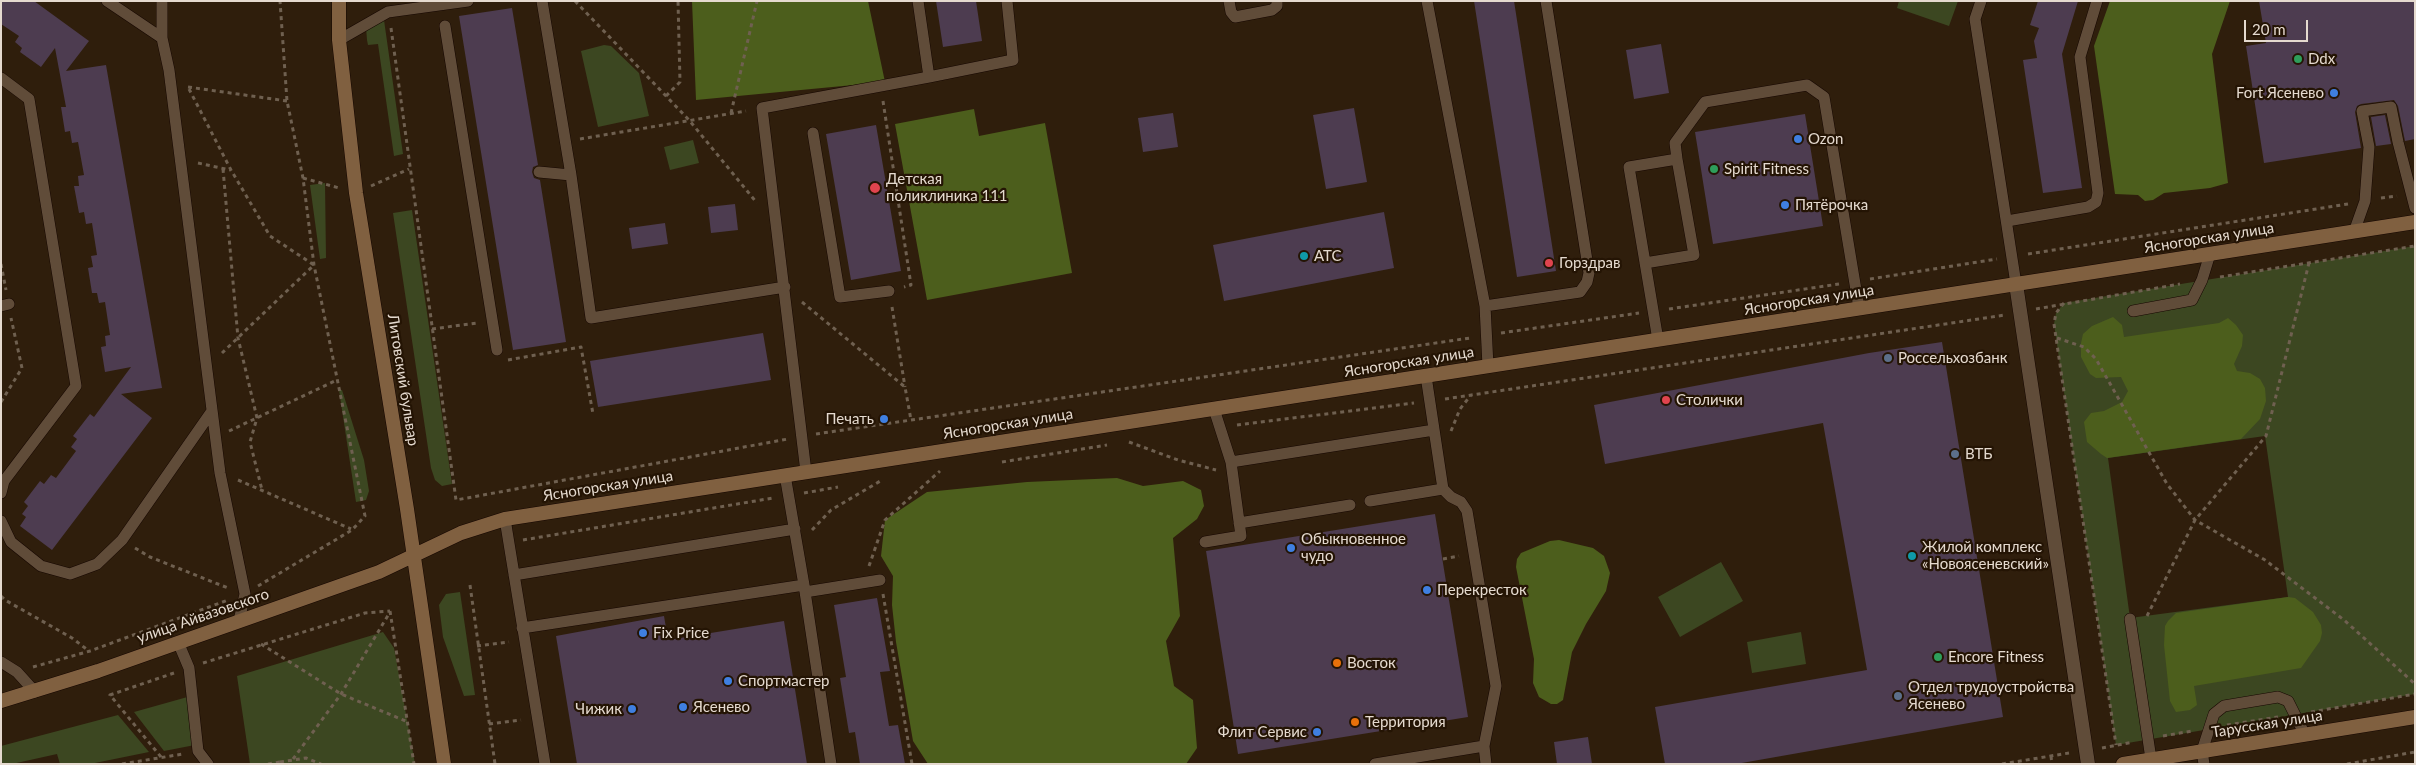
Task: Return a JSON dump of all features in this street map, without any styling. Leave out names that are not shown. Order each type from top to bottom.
[{"type":"main road","name":"Литовский бульвар","points":[[339,1],[339,40],[356,193],[414,556],[444,764]]},
{"type":"main road","name":"Ясногорская улица","points":[[414,556],[461,533],[504,519],[2415,222]]},
{"type":"main road","name":"улица Айвазовского","points":[[1,701],[35,692],[379,572],[414,556]]},
{"type":"main road","name":"Тарусская улица","points":[[2124,764],[2151,759],[2203,757],[2306,735],[2415,717]]},
{"type":"street","points":[[2016,284],[2088,764]]},
{"type":"lane","points":[[107,1],[162,38]]},
{"type":"lane","points":[[162,1],[162,38],[169,70],[215,438],[220,473],[245,594],[239,621]]},
{"type":"lane","points":[[339,40],[388,12],[468,1]]},
{"type":"lane","points":[[542,1],[571,175],[591,318],[784,287]]},
{"type":"lane","points":[[918,1],[929,77]]},
{"type":"lane","points":[[806,472],[762,108],[1013,60],[1007,1]]},
{"type":"lane","points":[[1229,1],[1231,12],[1235,17],[1272,10],[1277,6],[1277,1]]},
{"type":"lane","points":[[1427,1],[1485,306],[1488,335],[1488,366]]},
{"type":"lane","points":[[1485,306],[1580,292],[1587,282],[1589,273],[1546,1]]},
{"type":"lane","points":[[1981,1],[1975,19],[2016,284]]},
{"type":"lane","points":[[2007,220],[2088,207],[2096,202],[2098,193],[2080,57],[2096,1]]},
{"type":"lane","points":[[445,26],[497,350]]},
{"type":"lane","points":[[1,78],[30,99],[76,386],[4,481],[1,493]]},
{"type":"lane","points":[[1645,263],[1694,255],[1675,144],[1704,102],[1807,85],[1824,97],[1859,308]]},
{"type":"lane","points":[[2354,232],[2365,201],[2369,147],[2362,112],[2391,107],[2410,194],[2415,208]]},
{"type":"lane","points":[[813,133],[840,298],[890,290]]},
{"type":"lane","points":[[1658,340],[1629,167],[1677,160]]},
{"type":"lane","points":[[539,172],[571,175]]},
{"type":"lane","points":[[2133,311],[2192,300],[2202,280],[2210,254]]},
{"type":"lane","points":[[1426,376],[1443,489],[1451,497],[1461,502],[1467,511],[1496,686],[1484,746],[1486,764]]},
{"type":"lane","points":[[1205,542],[1241,536],[1230,462],[1218,428],[1214,409]]},
{"type":"lane","points":[[1,521],[11,542],[41,566],[70,574],[97,564],[122,540],[212,411]]},
{"type":"lane","points":[[1230,462],[1434,430]]},
{"type":"lane","points":[[784,475],[798,546],[832,764]]},
{"type":"lane","points":[[1370,501],[1443,489]]},
{"type":"lane","points":[[1239,523],[1350,505]]},
{"type":"lane","points":[[504,519],[544,764]]},
{"type":"lane","points":[[514,575],[795,529]]},
{"type":"lane","points":[[523,634],[805,589],[880,580]]},
{"type":"lane","points":[[2130,619],[2151,759]]},
{"type":"lane","points":[[178,642],[189,668],[198,752],[208,764]]},
{"type":"lane","points":[[1,662],[18,672],[35,692]]},
{"type":"lane","points":[[2203,757],[2214,714],[2224,706],[2278,697],[2288,701],[2306,735]]},
{"type":"lane","points":[[1375,764],[1484,746]]},
{"type":"path","points":[[280,1],[287,101],[302,178],[314,265],[364,516]]},
{"type":"path","points":[[575,1],[689,120],[778,229]]},
{"type":"path","points":[[666,96],[680,82],[678,1]]},
{"type":"path","points":[[731,113],[757,1]]},
{"type":"path","points":[[388,12],[456,500],[801,437],[1971,264],[2410,194]]},
{"type":"path","points":[[169,70],[189,88],[231,170],[270,236],[314,265]]},
{"type":"path","points":[[880,86],[911,284],[890,290],[911,420]]},
{"type":"path","points":[[189,88],[287,101]]},
{"type":"path","points":[[565,142],[762,108]]},
{"type":"path","points":[[180,159],[231,170]]},
{"type":"path","points":[[222,168],[238,338],[257,418],[250,442],[262,490]]},
{"type":"path","points":[[1218,428],[1471,395],[2020,313],[2064,303],[2415,246]]},
{"type":"path","points":[[2147,616],[2195,520],[2266,436],[2309,262]]},
{"type":"path","points":[[1,264],[5,305],[22,368],[1,402]]},
{"type":"path","points":[[207,367],[314,265]]},
{"type":"path","points":[[784,287],[905,387]]},
{"type":"path","points":[[2064,303],[2056,313],[2054,324],[2116,745]]},
{"type":"path","points":[[432,329],[493,320]]},
{"type":"path","points":[[2057,338],[2084,347],[2096,359],[2167,484],[2195,520],[2265,560],[2344,620],[2415,684]]},
{"type":"path","points":[[497,350],[498,362],[581,348],[593,414]]},
{"type":"path","points":[[215,438],[337,380]]},
{"type":"path","points":[[1437,450],[1450,433],[1460,409],[1471,395]]},
{"type":"path","points":[[1120,443],[1138,440]]},
{"type":"path","points":[[1129,442],[1214,471],[1230,462]]},
{"type":"path","points":[[999,462],[1111,445]]},
{"type":"path","points":[[930,472],[950,470]]},
{"type":"path","points":[[869,566],[885,520],[940,471]]},
{"type":"path","points":[[220,473],[352,530]]},
{"type":"path","points":[[863,483],[892,478]]},
{"type":"path","points":[[798,546],[831,510],[882,480]]},
{"type":"path","points":[[508,542],[844,486]]},
{"type":"path","points":[[150,557],[245,594]]},
{"type":"path","points":[[1443,559],[1456,557]]},
{"type":"path","points":[[880,580],[912,764]]},
{"type":"path","points":[[470,585],[477,646],[495,764]]},
{"type":"path","points":[[1,596],[72,638],[90,651],[18,672]]},
{"type":"path","points":[[161,757],[110,695],[260,644],[365,613],[390,611]]},
{"type":"path","points":[[293,759],[341,694],[390,611]]},
{"type":"path","points":[[390,611],[414,764]]},
{"type":"path","points":[[477,646],[523,634]]},
{"type":"path","points":[[260,644],[341,694],[408,722]]},
{"type":"path","points":[[489,724],[537,717]]},
{"type":"path","points":[[122,764],[198,752]]},
{"type":"path","points":[[2347,764],[2415,752]]},
{"type":"path","points":[[2051,756],[2052,764]]},
{"type":"path","points":[[268,764],[306,758],[321,764]]},
{"type":"green space","points":[[692,1],[868,1],[885,82],[696,100]]},
{"type":"green space","points":[[1899,1],[1958,1],[1949,26],[1897,8]]},
{"type":"green space","points":[[2110,1],[2230,1],[2212,54],[2228,183],[2210,188],[2164,193],[2153,200],[2145,201],[2138,195],[2115,194],[2094,46]]},
{"type":"green space","points":[[384,20],[403,154],[394,156],[378,44],[368,45],[366,27]]},
{"type":"green space","points":[[604,45],[611,46],[639,73],[649,116],[598,127],[581,51]]},
{"type":"green space","points":[[974,109],[979,136],[1045,123],[1072,273],[927,300],[895,124]]},
{"type":"green space","points":[[693,140],[699,163],[670,170],[664,147]]},
{"type":"green space","points":[[325,183],[326,258],[320,259],[310,185]]},
{"type":"green space","points":[[412,210],[452,484],[442,486],[435,480],[431,468],[393,213]]},
{"type":"green space","points":[[2415,246],[2415,694],[2116,745],[2054,324],[2056,313],[2064,303]],"holes":[[[2265,436],[2288,597],[2130,618],[2108,458]]]},
{"type":"green space","points":[[2113,317],[2122,325],[2124,337],[2219,323],[2228,318],[2243,335],[2242,346],[2234,364],[2237,371],[2250,373],[2260,379],[2265,388],[2266,401],[2260,419],[2241,439],[2107,458],[2101,454],[2087,442],[2084,422],[2091,413],[2104,411],[2122,402],[2128,391],[2121,377],[2096,378],[2090,374],[2081,357],[2081,343],[2083,334],[2092,326]]},
{"type":"green space","points":[[339,390],[342,390],[364,460],[369,491],[366,500],[356,502]]},
{"type":"green space","points":[[1117,478],[1143,486],[1183,481],[1201,490],[1204,506],[1197,519],[1173,538],[1180,616],[1166,641],[1174,686],[1193,700],[1197,748],[1186,764],[928,764],[913,741],[896,642],[892,605],[893,576],[881,556],[885,520],[927,492],[1027,482]]},
{"type":"green space","points":[[1559,540],[1593,548],[1604,556],[1610,573],[1606,591],[1572,652],[1563,700],[1557,704],[1551,704],[1539,697],[1533,683],[1534,659],[1516,567],[1517,559],[1521,553],[1550,541]]},
{"type":"green space","points":[[1721,562],[1743,601],[1680,637],[1658,597]]},
{"type":"green space","points":[[460,592],[475,695],[464,696],[443,637],[439,605],[446,594]]},
{"type":"green space","points":[[2288,597],[2295,598],[2313,612],[2321,625],[2320,641],[2301,668],[2194,686],[2197,705],[2190,710],[2176,712],[2170,701],[2164,645],[2165,626],[2168,621],[2176,613]]},
{"type":"green space","points":[[383,632],[394,648],[415,764],[250,764],[237,676]]},
{"type":"green space","points":[[1801,632],[1806,664],[1752,673],[1747,642]]},
{"type":"green space","points":[[191,696],[195,745],[164,751],[134,712]]},
{"type":"green space","points":[[118,715],[149,752],[90,764],[60,764],[57,754],[12,764],[1,764],[1,746]]},
{"type":"building","points":[[1,1],[34,1],[89,41],[66,71],[106,65],[162,388],[121,394],[152,418],[52,550],[20,526],[26,517],[22,514],[28,506],[24,502],[40,481],[44,484],[51,475],[56,478],[76,451],[71,447],[77,439],[73,436],[90,414],[94,417],[131,367],[105,372],[101,347],[106,346],[105,336],[110,335],[105,302],[99,303],[97,293],[92,293],[88,268],[93,267],[91,256],[97,255],[92,223],[86,224],[84,212],[79,213],[74,186],[79,186],[78,176],[84,175],[78,142],[72,143],[70,131],[65,132],[61,107],[66,107],[55,48],[41,67],[20,52],[22,48],[15,42],[19,36],[1,24]]},
{"type":"building","points":[[936,1],[976,1],[982,41],[943,47]]},
{"type":"building","points":[[1474,1],[1514,1],[1556,271],[1517,277]]},
{"type":"building","points":[[2038,1],[2078,1],[2062,54],[2082,188],[2043,193],[2023,60],[2037,58],[2034,41],[2039,28],[2030,25]]},
{"type":"building","name":"Fort Ясенево","points":[[2259,1],[2415,1],[2415,139],[2405,141],[2398,106],[2394,100],[2361,104],[2357,106],[2355,112],[2361,148],[2264,163],[2246,46],[2266,43]]},
{"type":"building","points":[[512,8],[538,165],[533,167],[532,172],[534,178],[540,180],[566,342],[513,350],[459,16]]},
{"type":"building","points":[[1661,44],[1669,93],[1634,99],[1626,50]]},
{"type":"building","points":[[1354,108],[1367,182],[1326,189],[1313,115]]},
{"type":"building","points":[[1173,113],[1178,147],[1143,152],[1138,118]]},
{"type":"building","points":[[1805,114],[1823,226],[1713,244],[1695,132]]},
{"type":"building","points":[[2385,115],[2391,144],[2376,146],[2371,117]]},
{"type":"building","points":[[876,125],[901,271],[851,280],[826,134]]},
{"type":"building","points":[[735,204],[738,230],[711,233],[708,207]]},
{"type":"building","name":"АТС","points":[[1384,212],[1394,268],[1224,301],[1213,245]]},
{"type":"building","points":[[665,223],[668,244],[632,249],[629,228]]},
{"type":"building","points":[[763,333],[771,380],[598,407],[590,361]]},
{"type":"building","name":"Жилой комплекс «Новоясеневский»","points":[[1942,342],[2003,717],[1736,764],[1665,764],[1655,707],[1867,670],[1823,423],[1605,464],[1594,405],[1869,353]]},
{"type":"building","points":[[1435,514],[1468,717],[1238,754],[1206,551]]},
{"type":"building","points":[[877,598],[890,671],[880,672],[889,726],[898,725],[905,764],[860,764],[855,732],[849,733],[840,678],[846,677],[834,605]]},
{"type":"building","name":"Ясенево","points":[[664,616],[668,640],[784,621],[807,764],[577,764],[556,636]]},
{"type":"building","points":[[1588,737],[1592,764],[1557,764],[1554,742]]},
{"type":"place","name":"Ddx","points":[[2298,59]]},
{"type":"place","name":"Fort Ясенево","points":[[2334,93]]},
{"type":"place","name":"Ozon","points":[[1798,139]]},
{"type":"place","name":"Spirit Fitness","points":[[1714,169]]},
{"type":"place","name":"Детская поликлиника 111","points":[[875,188]]},
{"type":"place","name":"Пятёрочка","points":[[1785,205]]},
{"type":"place","name":"АТС","points":[[1304,256]]},
{"type":"place","name":"Горздрав","points":[[1549,263]]},
{"type":"place","name":"Россельхозбанк","points":[[1888,358]]},
{"type":"place","name":"Столички","points":[[1666,400]]},
{"type":"place","name":"Печать","points":[[884,419]]},
{"type":"place","name":"ВТБ","points":[[1955,454]]},
{"type":"place","name":"Обыкновенное чудо","points":[[1291,548]]},
{"type":"place","name":"Жилой комплекс «Новоясеневский»","points":[[1912,556]]},
{"type":"place","name":"Перекресток","points":[[1427,590]]},
{"type":"place","name":"Fix Price","points":[[643,633]]},
{"type":"place","name":"Encore Fitness","points":[[1938,657]]},
{"type":"place","name":"Восток","points":[[1337,663]]},
{"type":"place","name":"Спортмастер","points":[[728,681]]},
{"type":"place","name":"Отдел трудоустройства Ясенево","points":[[1898,696]]},
{"type":"place","name":"Ясенево","points":[[683,707]]},
{"type":"place","name":"Чижик","points":[[632,709]]},
{"type":"place","name":"Территория","points":[[1355,722]]},
{"type":"place","name":"Флит Сервис","points":[[1317,732]]}]
